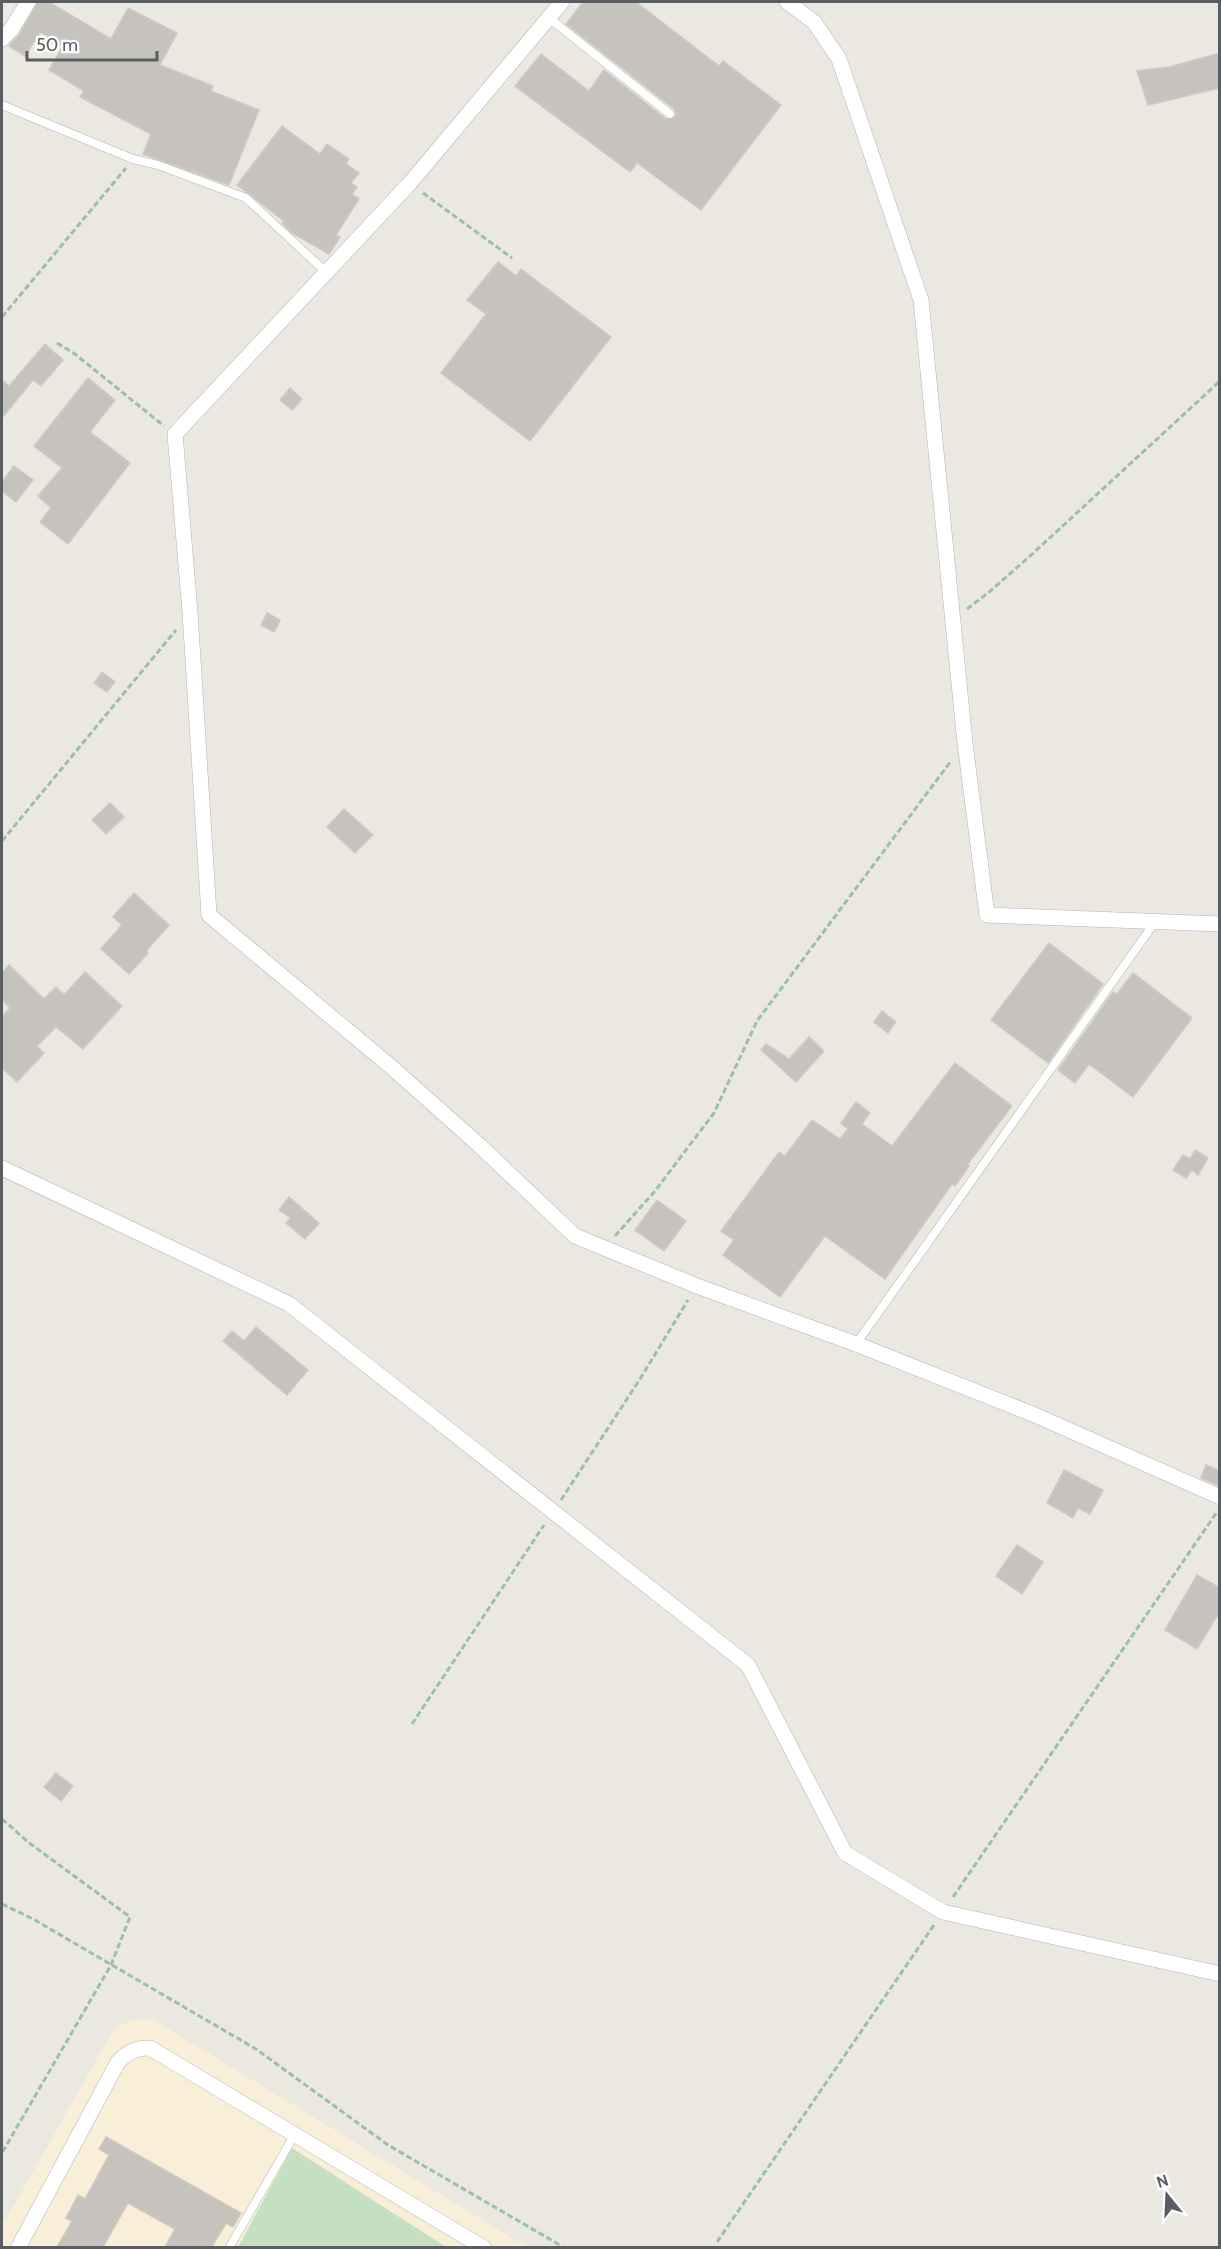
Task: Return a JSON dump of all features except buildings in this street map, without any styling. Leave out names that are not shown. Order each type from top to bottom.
[{"type":"street","points":[[2,39],[11,30],[28,2]]},
{"type":"street","points":[[562,2],[410,183],[175,434],[190,612],[209,915],[389,1065],[479,1145],[575,1236],[697,1286],[856,1344],[1035,1415],[1220,1497]]},
{"type":"street","points":[[787,2],[814,22],[839,58],[921,300],[965,742],[987,915],[1220,924]]},
{"type":"street","points":[[2,1168],[289,1304],[748,1665],[845,1853],[943,1911],[1220,1974]]},
{"type":"street","points":[[18,2247],[118,2062],[124,2055],[134,2050],[150,2048],[484,2247]]},
{"type":"lane","points":[[549,18],[670,114]]},
{"type":"lane","points":[[2,105],[133,159],[158,165],[246,198],[326,272]]},
{"type":"lane","points":[[856,1344],[1155,922]]},
{"type":"lane","points":[[229,2247],[296,2134]]},
{"type":"path","points":[[2,317],[133,159]]},
{"type":"path","points":[[410,183],[512,258]]},
{"type":"path","points":[[57,343],[75,354],[175,434]]},
{"type":"path","points":[[954,618],[988,593],[1220,381]]},
{"type":"path","points":[[2,841],[190,612]]},
{"type":"path","points":[[605,1248],[655,1191],[714,1113],[757,1021],[965,742]]},
{"type":"path","points":[[717,2242],[1220,1508]]},
{"type":"path","points":[[2,1819],[28,1842],[130,1917],[111,1965],[2,2153]]},
{"type":"path","points":[[2,1904],[256,2049],[388,2145],[565,2247]]},
{"type":"shaded area","points":[[152,2019],[527,2247],[2,2248],[2,2226],[113,2031],[130,2020]]},
{"type":"green space","points":[[292,2148],[446,2247],[238,2247]]}]
